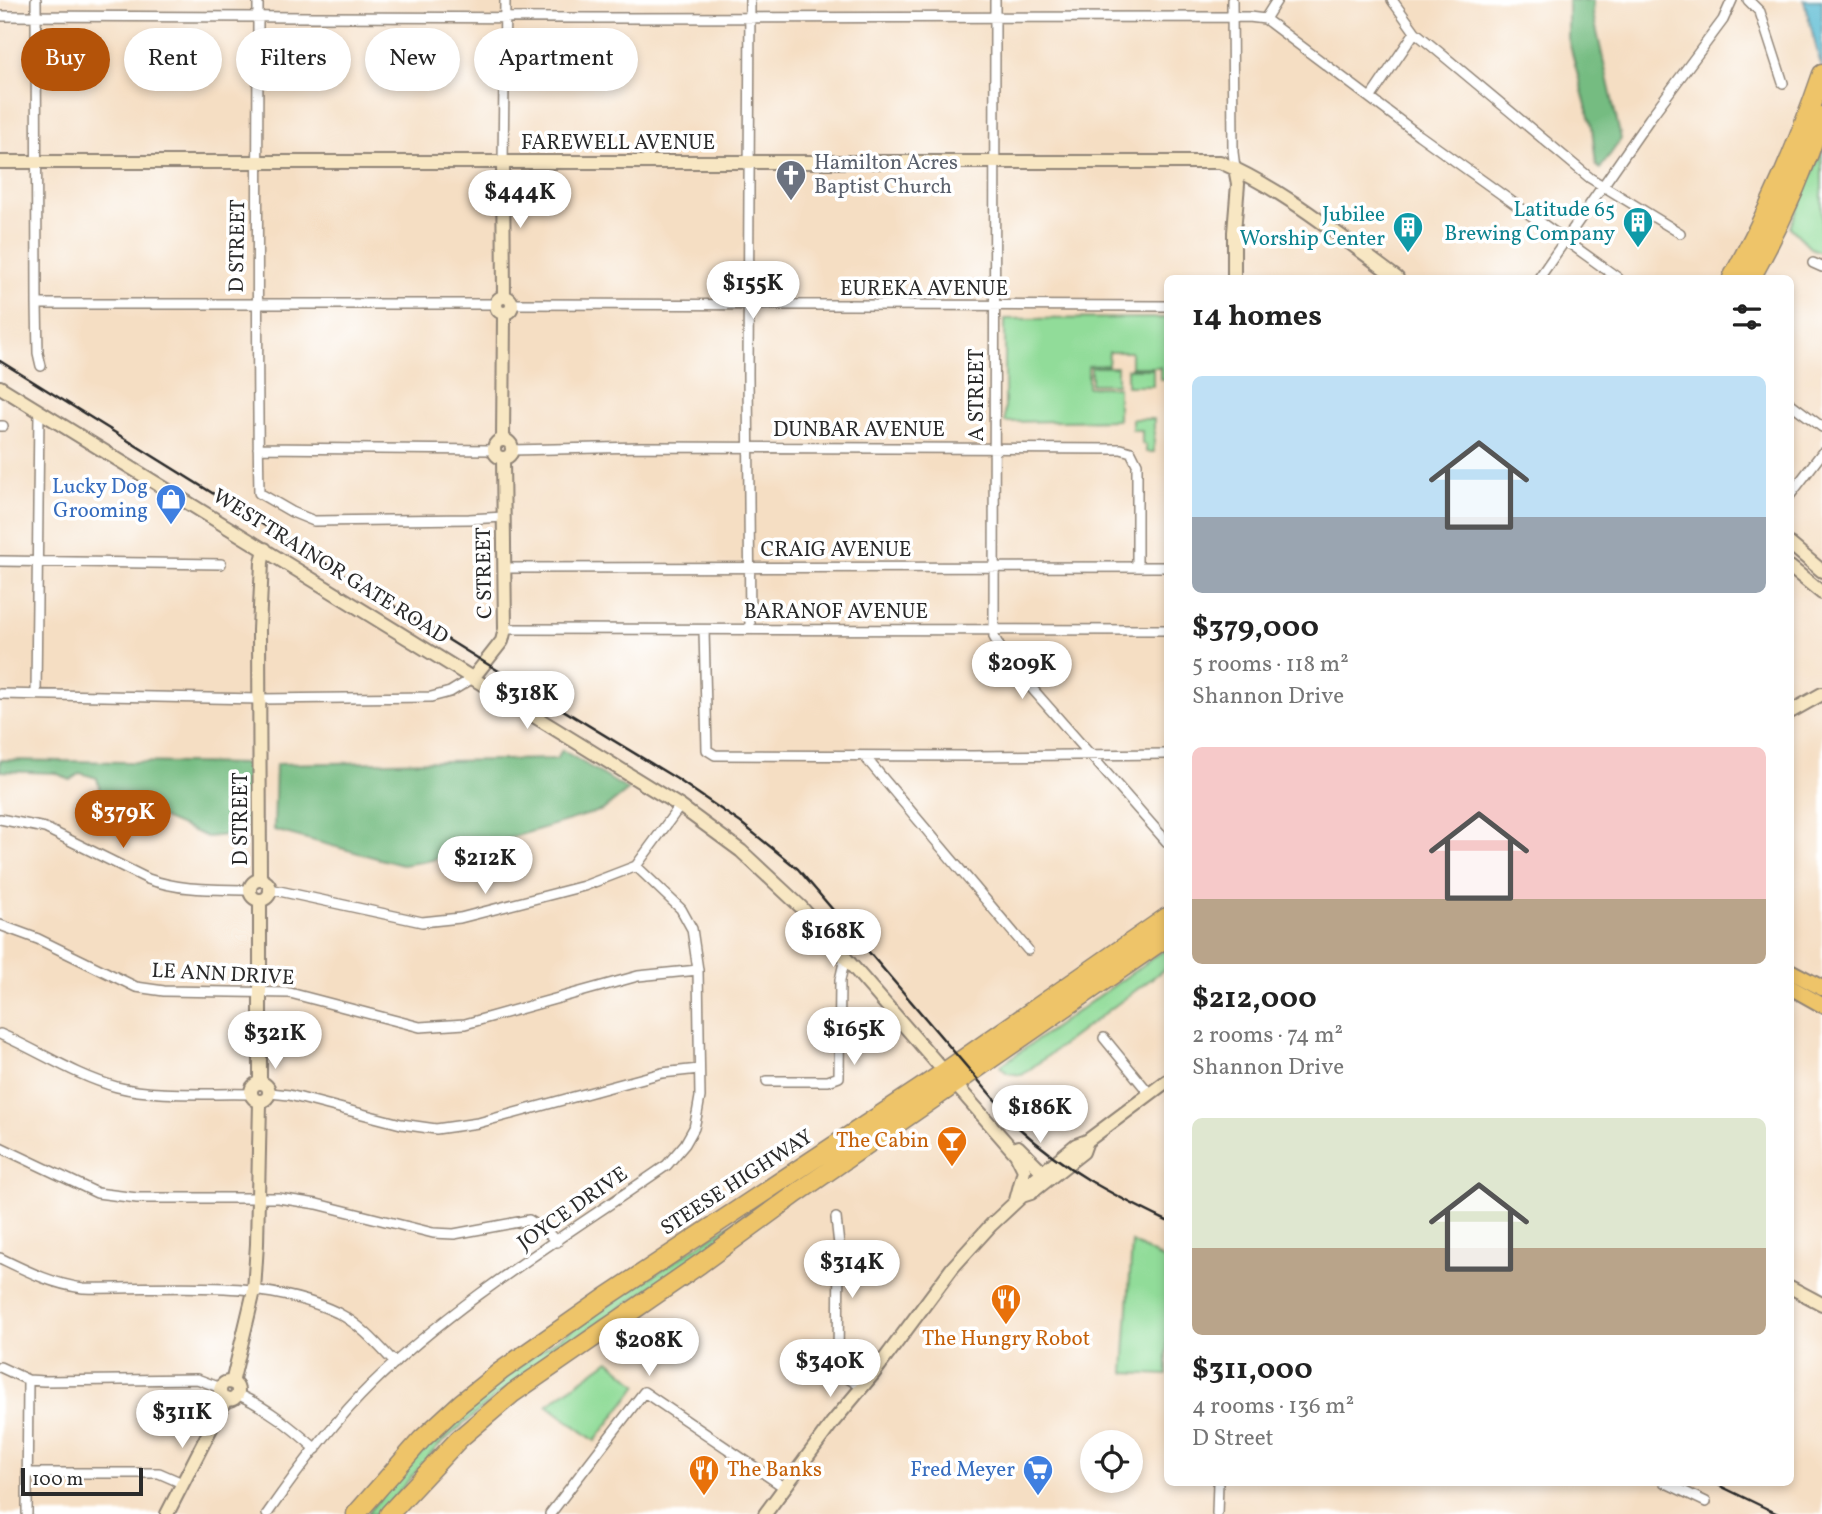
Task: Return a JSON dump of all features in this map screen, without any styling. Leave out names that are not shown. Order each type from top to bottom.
[{"type":"highway","points":[[1752,275],[1802,174],[1815,137],[1815,116],[1822,74]]},
{"type":"highway","points":[[1734,275],[1815,116]]},
{"type":"highway","name":"STEESE HIGHWAY","points":[[388,1514],[452,1446],[513,1393],[1164,919]]},
{"type":"highway","name":"STEESE HIGHWAY","points":[[356,1514],[422,1439],[501,1371],[605,1298],[1164,939]]},
{"type":"main road","points":[[1794,973],[1822,988]]},
{"type":"main road","points":[[1794,990],[1822,1005]]},
{"type":"street","points":[[36,0],[37,304],[38,353],[41,366]]},
{"type":"street","name":"D STREET","points":[[258,0],[259,234],[256,306],[259,493],[314,521],[504,517]]},
{"type":"street","name":"C STREET","points":[[473,678],[502,641],[505,629],[505,0]]},
{"type":"street","points":[[750,0],[750,629]]},
{"type":"street","name":"A STREET","points":[[995,0],[994,629],[999,647],[1007,660],[1164,839]]},
{"type":"street","points":[[1232,0],[1233,152],[1238,184],[1234,275]]},
{"type":"street","points":[[1265,19],[1278,0]]},
{"type":"street","points":[[1392,0],[1415,32],[1590,178],[1680,233]]},
{"type":"street","points":[[1541,275],[1650,118],[1723,20],[1732,0]]},
{"type":"street","points":[[1748,0],[1760,12],[1783,83]]},
{"type":"street","points":[[0,16],[1231,16],[1265,19],[1614,275]]},
{"type":"street","points":[[1371,97],[1415,32]]},
{"type":"street","name":"FAREWELL AVENUE","points":[[0,162],[1220,162],[1251,175],[1286,197],[1393,275]]},
{"type":"street","name":"EUREKA AVENUE","points":[[37,304],[1164,306]]},
{"type":"street","name":"WEST TRAINOR GATE ROAD","points":[[0,387],[680,806],[741,851],[801,906],[998,1132],[1023,1164],[1023,1179],[1017,1192],[1023,1196]]},
{"type":"street","points":[[1794,406],[1822,427]]},
{"type":"street","points":[[36,694],[39,411]]},
{"type":"street","name":"DUNBAR AVENUE","points":[[258,448],[1121,449],[1131,452],[1137,464],[1137,568]]},
{"type":"street","points":[[1794,490],[1822,453]]},
{"type":"street","points":[[1794,547],[1822,571]]},
{"type":"street","name":"D STREET","points":[[265,549],[260,618],[265,885]]},
{"type":"street","points":[[0,561],[221,564]]},
{"type":"street","name":"CRAIG AVENUE","points":[[504,568],[1164,568]]},
{"type":"street","points":[[1794,570],[1822,593]]},
{"type":"street","name":"BARANOF AVENUE","points":[[505,629],[1164,631]]},
{"type":"street","points":[[705,630],[707,750],[715,755],[865,757],[1164,754]]},
{"type":"street","points":[[0,694],[260,699],[431,697],[450,692],[473,678]]},
{"type":"street","points":[[1794,710],[1822,694]]},
{"type":"street","points":[[865,757],[1028,950]]},
{"type":"street","points":[[265,885],[268,897],[260,900],[253,897],[250,890],[254,882],[422,922],[460,918],[584,886],[636,866],[680,806]]},
{"type":"street","points":[[0,819],[45,828],[166,886],[250,890]]},
{"type":"street","name":"JOYCE DRIVE","points":[[267,1514],[362,1394],[395,1363],[434,1330],[667,1165],[685,1144],[694,1128],[697,1114],[699,1069],[698,970],[692,929],[681,909],[636,866]]},
{"type":"street","points":[[167,1514],[229,1391],[254,1291],[260,1096],[268,1087],[260,1083],[260,900]]},
{"type":"street","name":"LE ANN DRIVE","points":[[0,925],[38,939],[136,987],[164,991],[290,993],[420,1027],[465,1024],[638,976],[698,970]]},
{"type":"street","points":[[768,1081],[828,1081],[839,1077],[840,980],[845,958]]},
{"type":"street","points":[[0,1034],[80,1073],[118,1087],[146,1091],[289,1095],[401,1124],[436,1129],[478,1123],[662,1073],[699,1069]]},
{"type":"street","points":[[1104,1038],[1149,1093]]},
{"type":"street","points":[[765,1514],[961,1258],[1040,1178],[1042,1171],[1164,1083]]},
{"type":"street","name":"WEST TRAINOR GATE ROAD","points":[[998,1132],[1009,1138],[1042,1171]]},
{"type":"street","points":[[1023,1196],[1083,1152],[1087,1141]]},
{"type":"street","points":[[0,1147],[97,1193],[137,1198],[259,1196],[317,1204],[433,1233],[454,1234],[529,1220],[557,1242]]},
{"type":"street","points":[[836,1218],[839,1245],[838,1366],[844,1376],[862,1387]]},
{"type":"street","points":[[0,1258],[38,1276],[73,1287],[208,1286],[299,1299],[339,1314],[366,1333],[395,1363]]},
{"type":"street","points":[[1794,1289],[1822,1304]]},
{"type":"street","points":[[0,1367],[29,1380],[197,1379],[261,1405],[288,1424],[316,1450]]},
{"type":"street","points":[[27,1514],[29,1380]]},
{"type":"street","points":[[550,1514],[644,1392],[784,1487]]},
{"type":"street","points":[[27,1473],[159,1473],[183,1483]]},
{"type":"street","points":[[1217,1514],[1218,1486]]},
{"type":"street","points":[[1672,1486],[1706,1502]]},
{"type":"green space","points":[[1568,0],[1594,0],[1593,14],[1621,139],[1600,169],[1596,165],[1592,128],[1568,38]]},
{"type":"green space","points":[[1822,151],[1822,253],[1811,248],[1790,227]]},
{"type":"green space","points":[[1164,318],[1164,379],[1160,379],[1160,367],[1131,367],[1131,352],[1109,352],[1108,365],[1088,366],[1088,387],[1118,387],[1118,420],[1005,422],[1005,319]]},
{"type":"green space","points":[[1091,367],[1117,367],[1117,384],[1091,384]]},
{"type":"green space","points":[[1127,369],[1153,369],[1153,386],[1127,386]]},
{"type":"green space","points":[[1132,419],[1154,419],[1154,452],[1146,452],[1146,445],[1142,444],[1142,430],[1132,430]]},
{"type":"green space","points":[[562,750],[628,790],[603,810],[480,847],[402,865],[274,830],[276,764],[556,759]]},
{"type":"green space","points":[[0,760],[248,764],[246,833],[207,837],[100,791],[97,778],[80,773],[70,780],[56,773],[0,771]]},
{"type":"green space","points":[[1164,950],[1164,969],[1022,1075],[1007,1073],[1000,1066]]},
{"type":"green space","points":[[813,1169],[815,1171],[498,1395],[438,1446],[380,1514],[367,1514],[399,1474],[455,1418],[531,1357]]},
{"type":"green space","points":[[1132,1242],[1164,1259],[1164,1375],[1124,1373]]},
{"type":"green space","points":[[609,1360],[638,1385],[595,1441],[547,1405]]},
{"type":"water","points":[[1804,0],[1822,0],[1822,70]]},
{"type":"railway","points":[[0,361],[677,779],[741,823],[798,869],[1019,1128],[1054,1157],[1090,1180],[1164,1220]]},
{"type":"railway","points":[[1720,1486],[1778,1514]]},
{"type":"place","name":"Hamilton Acres Baptist Church","points":[[791,202]]},
{"type":"place","name":"Latitude 65 Brewing Company","points":[[1638,249]]},
{"type":"place","name":"Jubilee Worship Center","points":[[1408,254]]},
{"type":"place","name":"Lucky Dog Grooming","points":[[171,526]]},
{"type":"place","name":"The Cabin","points":[[952,1168]]},
{"type":"place","name":"The Hungry Robot","points":[[1006,1326]]},
{"type":"place","name":"The Banks","points":[[704,1497]]},
{"type":"place","name":"Fred Meyer","points":[[1038,1497]]}]
